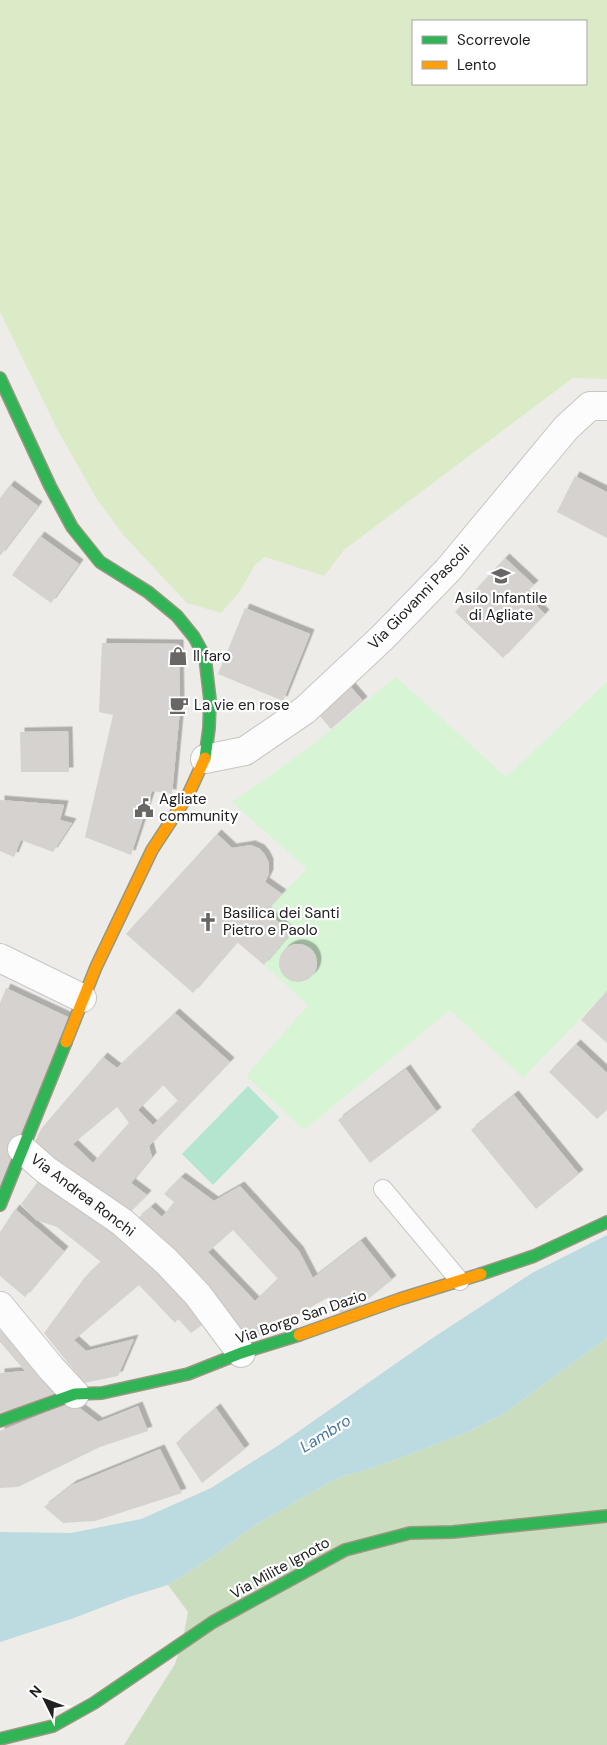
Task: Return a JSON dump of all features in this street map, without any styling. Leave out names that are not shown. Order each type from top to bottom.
[{"type":"street","points":[[0,378],[50,486],[72,527],[100,562],[148,592],[177,616],[194,637],[205,657],[208,680],[209,728],[205,759],[188,795],[152,850],[82,998],[44,1099],[0,1205]]},
{"type":"street","name":"Via Giovanni Pascoli","points":[[205,759],[245,751],[304,710],[383,637],[448,570],[566,428],[590,406],[607,406]]},
{"type":"street","points":[[0,958],[82,998]]},
{"type":"street","name":"Via Andrea Ronchi","points":[[22,1149],[46,1170],[122,1222],[166,1261],[198,1295],[241,1353]]},
{"type":"street","name":"Via Borgo San Dazio","points":[[0,1421],[75,1394],[102,1393],[188,1374],[241,1353],[534,1256],[607,1222]]},
{"type":"street","points":[[0,1306],[75,1394]]},
{"type":"street","name":"Via Milite Ignoto","points":[[0,1739],[53,1726],[94,1703],[213,1622],[345,1550],[410,1533],[453,1532],[607,1516]]},
{"type":"lane","points":[[383,1189],[460,1281]]},
{"type":"green space","points":[[0,0],[607,0],[607,379],[573,378],[344,550],[324,576],[265,557],[255,565],[240,591],[221,613],[187,603],[124,536],[96,498],[56,427],[0,312]]},
{"type":"green space","points":[[396,677],[506,777],[607,682],[607,991],[523,1078],[450,1010],[304,1130],[246,1076],[308,1005],[264,965],[291,933],[266,911],[307,869],[232,802],[319,739]]},
{"type":"green space","points":[[248,1086],[279,1117],[213,1185],[182,1154]]},
{"type":"green space","points":[[607,1338],[607,1745],[124,1745],[175,1664],[183,1639],[188,1612],[168,1585],[257,1524],[332,1481],[411,1454],[470,1431],[502,1415]]},
{"type":"water","name":"Lambro","points":[[607,1235],[607,1338],[502,1415],[470,1431],[411,1454],[332,1481],[257,1524],[168,1585],[0,1642],[0,1532],[71,1533],[141,1519],[211,1488],[279,1445],[431,1339],[532,1273]]},
{"type":"building","points":[[575,476],[607,492],[607,538],[557,512]]},
{"type":"building","points":[[10,485],[38,506],[0,556],[0,498]]},
{"type":"building","points":[[40,536],[79,564],[51,603],[12,575]]},
{"type":"building","points":[[505,558],[534,585],[524,594],[545,614],[503,658],[455,612]]},
{"type":"building","points":[[245,608],[310,634],[283,701],[218,674]]},
{"type":"building","points":[[102,643],[179,644],[180,710],[172,794],[152,791],[131,855],[85,837],[113,715],[99,712]]},
{"type":"building","points":[[343,678],[363,701],[331,729],[312,707]]},
{"type":"building","points":[[68,731],[69,772],[21,772],[20,732]]},
{"type":"building","points":[[0,800],[64,805],[60,820],[72,823],[53,852],[21,840],[14,857],[0,851]]},
{"type":"building","name":"Basilica dei Santi Pietro e Paolo","points":[[217,834],[232,848],[251,845],[260,849],[265,855],[269,863],[269,874],[265,882],[282,894],[266,911],[291,933],[264,965],[237,942],[193,993],[126,934]]},
{"type":"building","points":[[298,944],[312,949],[317,963],[312,977],[298,982],[284,977],[279,963],[284,949]]},
{"type":"building","points":[[6,988],[70,1018],[0,1190],[0,1003]]},
{"type":"building","points":[[607,991],[607,1043],[581,1020]]},
{"type":"building","points":[[175,1013],[230,1062],[149,1146],[152,1157],[131,1183],[147,1195],[125,1217],[31,1151],[41,1129],[103,1057],[117,1068]],"holes":[[[163,1085],[178,1101],[153,1125],[138,1110]],[[117,1107],[129,1123],[93,1163],[73,1144]]]},
{"type":"building","points":[[576,1044],[607,1073],[607,1109],[597,1119],[549,1072]]},
{"type":"building","points":[[406,1069],[437,1112],[370,1163],[338,1120]]},
{"type":"building","points":[[514,1095],[579,1174],[536,1209],[471,1130]]},
{"type":"building","points":[[43,1175],[122,1226],[212,1318],[191,1333],[178,1319],[175,1323],[139,1285],[74,1340],[86,1351],[134,1339],[118,1376],[84,1383],[44,1333],[85,1277],[101,1262],[57,1227],[36,1220],[21,1204]]},
{"type":"building","points":[[181,1177],[214,1201],[240,1186],[299,1251],[313,1278],[361,1241],[392,1280],[344,1318],[329,1297],[252,1340],[244,1341],[137,1219],[151,1207],[162,1217],[174,1202],[164,1194]],"holes":[[[233,1230],[278,1279],[255,1301],[208,1252]]]},
{"type":"building","points":[[15,1209],[64,1251],[25,1297],[0,1276],[0,1232]]},
{"type":"building","points":[[17,1320],[64,1394],[0,1413],[0,1373],[25,1371],[0,1342],[0,1331]]},
{"type":"building","points":[[72,1402],[98,1422],[138,1406],[148,1431],[100,1447],[18,1487],[0,1488],[0,1431]]},
{"type":"building","points":[[216,1408],[245,1449],[202,1483],[176,1443]]},
{"type":"building","points":[[160,1449],[182,1493],[95,1521],[63,1523],[44,1507],[72,1485]]},
{"type":"traffic: fast","points":[[0,378],[50,486],[72,527],[100,562],[148,592],[177,616],[194,637],[205,657],[210,700],[205,758]]},
{"type":"traffic: fast","points":[[0,1205],[66,1042]]},
{"type":"traffic: fast","points":[[481,1274],[534,1256],[607,1222]]},
{"type":"traffic: fast","points":[[0,1421],[75,1394],[102,1393],[188,1374],[241,1353],[299,1335]]},
{"type":"traffic: fast","points":[[0,1739],[53,1726],[94,1703],[213,1622],[345,1550],[410,1533],[453,1532],[607,1516]]},
{"type":"traffic: slow","points":[[66,1042],[96,967],[152,850],[188,795],[205,758]]},
{"type":"traffic: slow","points":[[299,1335],[400,1299],[481,1274]]},
{"type":"place","name":"Asilo Infantile di Agliate","points":[[501,576]]},
{"type":"place","name":"Il faro","points":[[178,656]]},
{"type":"place","name":"La vie en rose","points":[[179,705]]},
{"type":"place","name":"Agliate community","points":[[144,808]]},
{"type":"place","name":"Basilica dei Santi Pietro e Paolo","points":[[208,922]]}]
